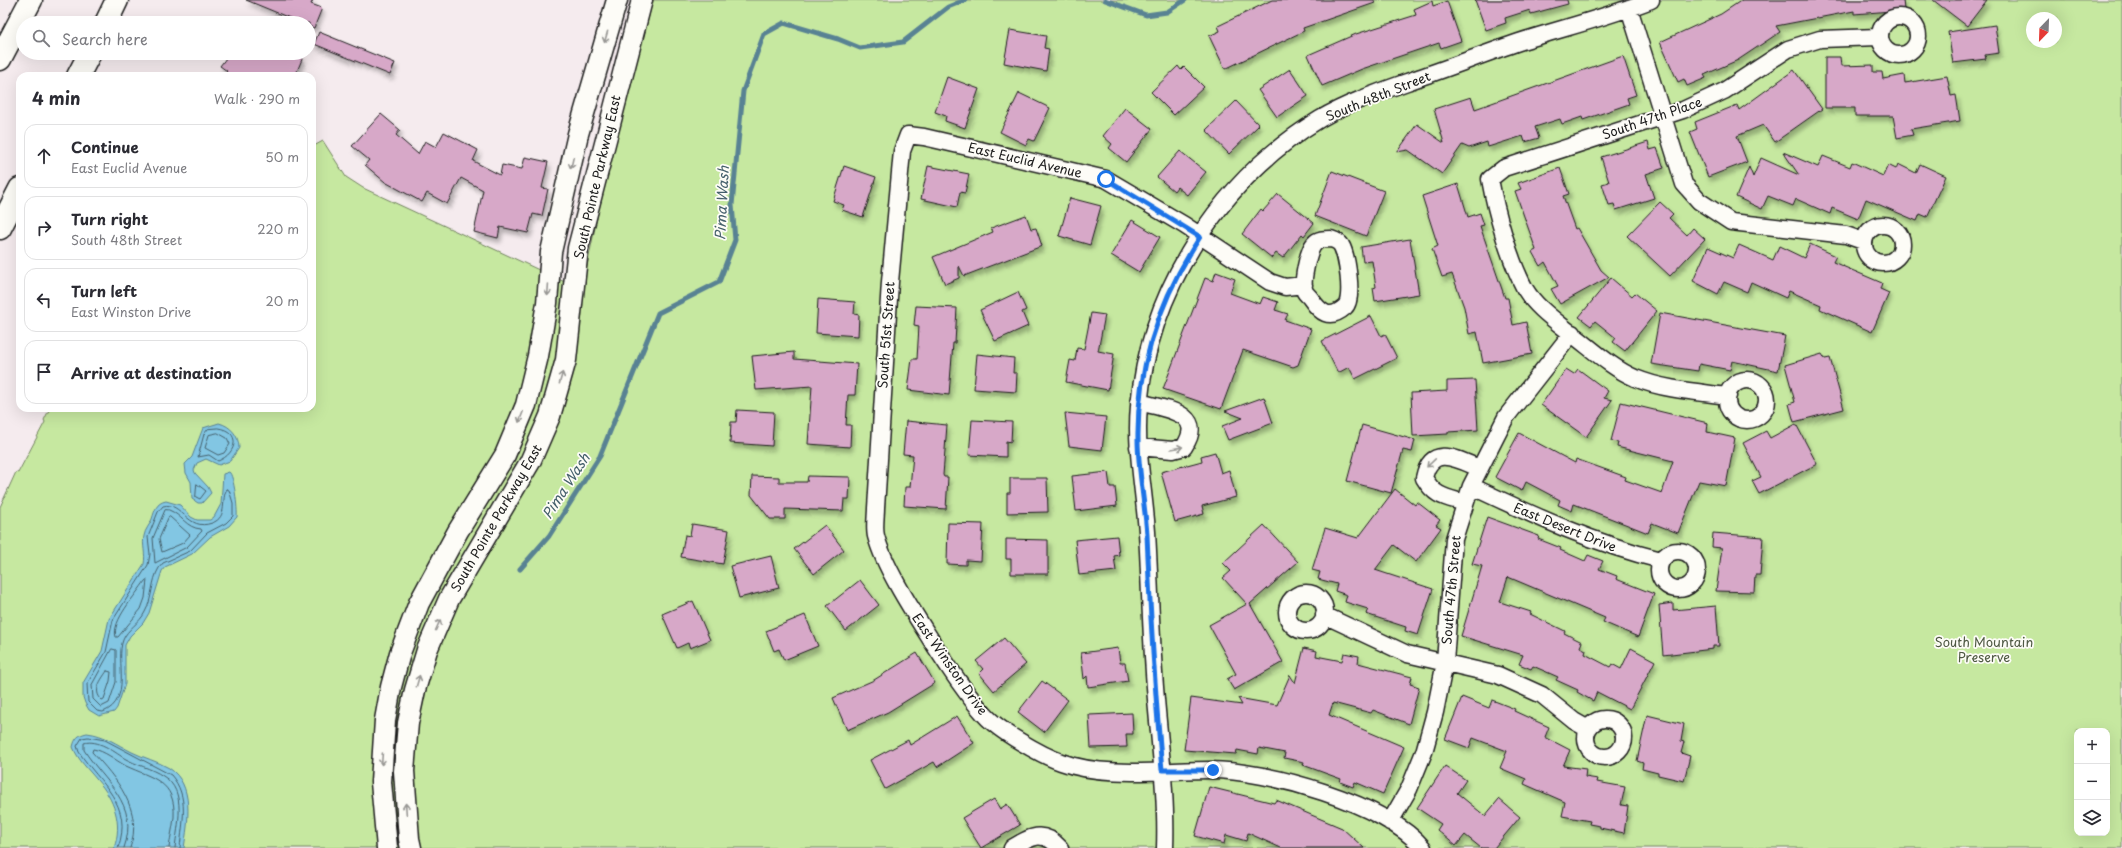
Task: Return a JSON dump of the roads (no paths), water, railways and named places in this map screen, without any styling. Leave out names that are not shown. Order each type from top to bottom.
[{"type":"highway","points":[[22,16],[31,0]]},
{"type":"highway","points":[[110,16],[118,0]]},
{"type":"highway","points":[[0,58],[16,28]]},
{"type":"highway","points":[[80,72],[86,60]]},
{"type":"highway","points":[[0,228],[16,197]]},
{"type":"main road","name":"South Pointe Parkway East","points":[[387,848],[381,782],[385,720],[391,686],[400,654],[419,603],[458,531],[505,455],[526,405],[538,356],[548,304],[550,252],[578,134],[617,0]]},
{"type":"main road","name":"South Pointe Parkway East","points":[[411,848],[404,771],[408,723],[415,690],[427,650],[449,600],[530,462],[550,416],[566,360],[576,256],[604,141],[642,0]]},
{"type":"main road","points":[[578,134],[604,141]]},
{"type":"street","name":"South 48th Street","points":[[1165,848],[1162,770],[1152,650],[1146,528],[1138,447],[1139,402],[1149,348],[1159,316],[1184,261],[1211,219],[1237,186],[1284,144],[1321,119],[1346,106],[1411,81],[1518,43],[1651,0]]},
{"type":"street","points":[[1635,4],[1663,116],[1684,184],[1699,201],[1716,214],[1731,222],[1846,235],[1863,241]]},
{"type":"street","name":"South 47th Place","points":[[1572,333],[1544,312],[1526,290],[1516,269],[1493,197],[1490,179],[1504,168],[1683,110],[1724,91],[1788,49],[1820,39],[1879,37]]},
{"type":"street","name":"East Euclid Avenue","points":[[908,136],[924,137],[1106,179],[1270,282],[1285,287],[1304,285]]},
{"type":"street","name":"South 51st Street","points":[[876,536],[876,500],[890,276],[902,151],[908,136]]},
{"type":"street","points":[[1572,333],[1610,364],[1636,378],[1672,388],[1728,396]]},
{"type":"street","name":"South 47th Street","points":[[1390,822],[1409,789],[1424,752],[1435,712],[1445,662],[1454,539],[1471,486],[1506,417],[1572,333]]},
{"type":"street","points":[[1138,447],[1173,450],[1184,447],[1190,437],[1191,426],[1185,416],[1139,402]]},
{"type":"street","points":[[1465,503],[1441,496],[1431,490],[1424,478],[1425,469],[1431,462],[1440,456],[1450,457],[1479,468]]},
{"type":"street","name":"East Desert Drive","points":[[1471,486],[1514,506],[1622,550],[1661,560]]},
{"type":"street","name":"East Winston Drive","points":[[876,536],[888,564],[914,614],[943,658],[986,717],[1028,746],[1060,762],[1084,770],[1213,770],[1259,776],[1301,786],[1338,796],[1369,809],[1390,822],[1423,848]]},
{"type":"street","points":[[1324,615],[1407,654],[1498,674],[1542,695],[1574,721],[1588,729]]},
{"type":"street","points":[[1012,848],[1035,836],[1045,837],[1060,848]]},
{"type":"water","points":[[219,423],[227,426],[234,432],[238,439],[239,448],[230,461],[219,465],[206,459],[197,463],[194,470],[195,473],[208,487],[211,493],[202,503],[198,503],[192,499],[191,482],[186,473],[185,464],[192,457],[203,428]]},
{"type":"water","points":[[229,472],[234,486],[237,517],[229,526],[210,537],[192,554],[165,567],[162,571],[149,613],[143,623],[130,636],[125,645],[125,684],[117,708],[114,712],[99,716],[89,710],[85,703],[83,697],[83,683],[102,651],[109,619],[144,564],[145,557],[143,543],[145,531],[151,521],[156,507],[160,503],[166,501],[180,505],[191,517],[197,520],[210,520],[214,517],[221,504],[223,474]]},
{"type":"water","points":[[87,733],[105,738],[169,768],[177,775],[183,784],[188,805],[184,848],[114,848],[118,830],[112,803],[103,787],[80,760],[73,747],[77,737]]},
{"type":"waterway","name":"Pima Wash","points":[[520,569],[549,536],[600,456],[658,313],[719,282],[735,240],[732,205],[743,91],[764,34],[784,23],[838,39],[860,48],[903,42],[948,7],[965,0]]},
{"type":"waterway","name":"Pima Wash","points":[[1105,0],[1146,15],[1167,12],[1185,0]]},
{"type":"park label","name":"South Mountain Preserve","points":[[1984,650]]}]
